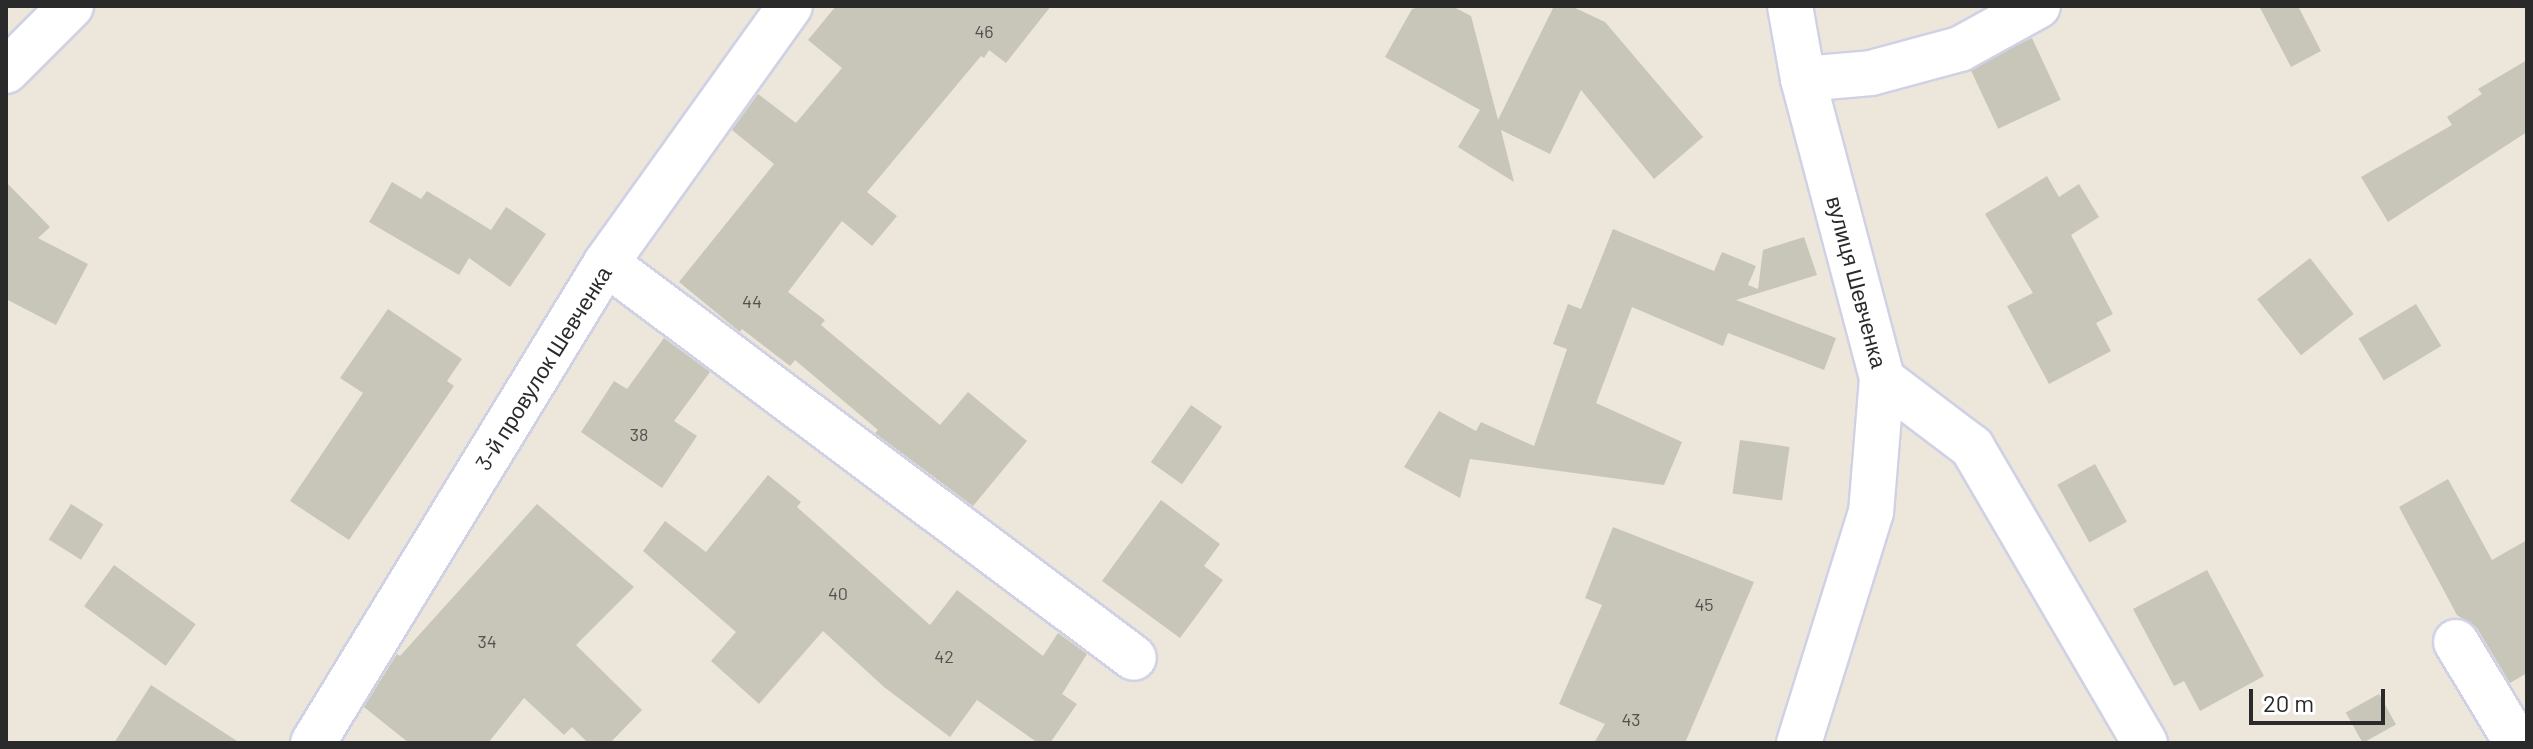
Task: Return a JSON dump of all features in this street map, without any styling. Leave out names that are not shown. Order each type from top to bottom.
[{"type":"street","points":[[6,71],[71,6]]},
{"type":"street","name":"3-й провулок Шевченка","points":[[313,743],[606,263],[790,6]]},
{"type":"street","name":"вулиця Шевченка","points":[[1790,6],[1803,79],[1882,379],[1871,512],[1799,743]]},
{"type":"street","points":[[1803,79],[1871,73],[1960,49],[2038,6]]},
{"type":"street","points":[[606,263],[1134,658]]},
{"type":"street","points":[[1882,379],[1972,447],[2145,743]]},
{"type":"street","points":[[2456,642],[2517,743]]},
{"type":"building","points":[[836,6],[1051,6],[1006,63],[989,50],[984,58],[981,56],[867,192],[897,216],[872,246],[842,221],[788,292],[825,320],[821,325],[940,425],[968,392],[1027,441],[973,506],[875,433],[878,430],[795,360],[790,366],[742,329],[740,332],[679,282],[774,164],[732,130],[758,94],[796,123],[842,68],[808,40]]},
{"type":"building","points":[[1452,6],[1471,16],[1498,120],[1554,6],[1571,6],[1605,22],[1703,137],[1654,179],[1581,90],[1550,154],[1501,130],[1514,182],[1458,147],[1480,110],[1385,57],[1412,9]]},
{"type":"building","points":[[2259,6],[2298,6],[2321,51],[2291,67]]},
{"type":"building","points":[[2032,38],[2061,100],[1998,129],[1969,67]]},
{"type":"building","points":[[2527,60],[2527,132],[2388,222],[2361,177],[2452,125],[2447,117],[2482,94],[2478,89]]},
{"type":"building","points":[[2047,176],[2059,197],[2079,184],[2099,217],[2071,235],[2113,314],[2096,323],[2111,351],[2049,384],[2007,306],[2033,293],[1985,214]]},
{"type":"building","points":[[6,182],[50,227],[38,238],[88,264],[56,325],[6,299]]},
{"type":"building","points":[[392,182],[421,199],[427,191],[491,230],[506,207],[546,234],[510,287],[469,258],[459,275],[369,222]]},
{"type":"building","points":[[1613,229],[1714,271],[1722,252],[1756,266],[1748,285],[1758,289],[1763,250],[1804,237],[1817,275],[1736,300],[1836,338],[1824,370],[1728,333],[1723,346],[1632,307],[1596,403],[1682,442],[1664,485],[1470,459],[1460,498],[1404,467],[1439,411],[1476,431],[1481,422],[1534,446],[1567,349],[1553,344],[1568,304],[1581,309]]},
{"type":"building","points":[[2310,258],[2354,314],[2301,355],[2257,299]]},
{"type":"building","points":[[2416,304],[2441,346],[2384,381],[2359,339]]},
{"type":"building","points":[[388,309],[462,359],[447,381],[454,386],[349,540],[290,501],[363,393],[340,378]]},
{"type":"building","points":[[664,338],[710,372],[674,421],[697,436],[662,488],[581,432],[614,381],[627,389]]},
{"type":"building","points":[[1191,405],[1222,427],[1182,484],[1151,462]]},
{"type":"building","points":[[1740,440],[1790,447],[1782,500],[1732,493]]},
{"type":"building","points":[[2095,464],[2127,522],[2089,543],[2057,485]]},
{"type":"building","points":[[768,475],[801,502],[797,507],[930,625],[957,590],[1043,656],[1058,633],[1087,654],[1062,694],[1077,704],[1050,743],[1038,743],[977,700],[950,737],[884,687],[823,631],[759,704],[711,661],[736,632],[643,551],[665,521],[706,552]]},
{"type":"building","points":[[2448,479],[2492,560],[2527,540],[2527,673],[2510,683],[2477,628],[2457,615],[2399,507]]},
{"type":"building","points":[[1161,500],[1220,544],[1204,566],[1223,580],[1180,638],[1102,581]]},
{"type":"building","points":[[71,504],[103,524],[81,560],[49,540]]},
{"type":"building","points":[[537,504],[634,587],[576,645],[642,710],[610,743],[588,743],[572,727],[564,735],[524,698],[488,743],[409,743],[364,707],[397,654],[400,656]]},
{"type":"building","points":[[1613,527],[1754,582],[1685,743],[1594,743],[1605,724],[1559,704],[1602,605],[1585,598]]},
{"type":"building","points":[[114,565],[196,624],[166,666],[84,606]]},
{"type":"building","points":[[2207,570],[2264,676],[2200,711],[2184,681],[2174,686],[2133,609]]},
{"type":"building","points":[[151,685],[240,743],[114,743]]},
{"type":"building","points":[[2379,694],[2396,725],[2363,743],[2346,712]]}]
